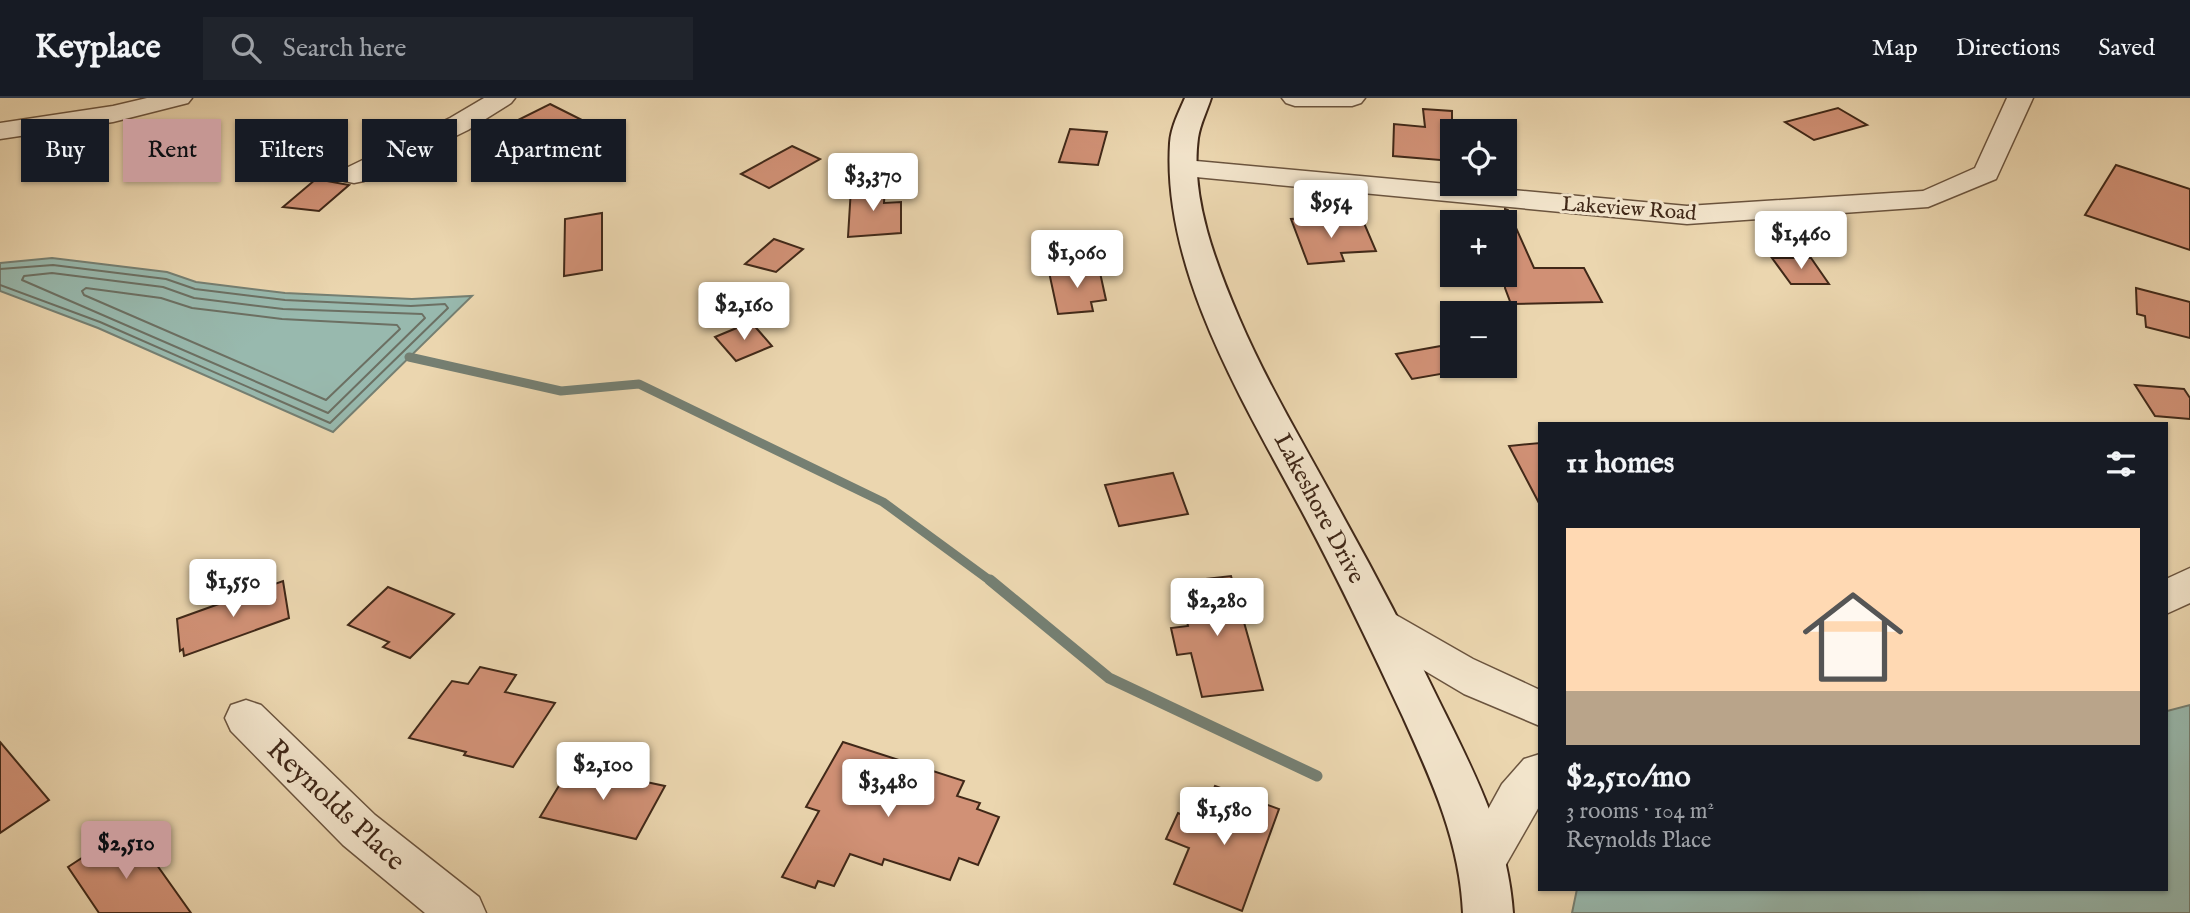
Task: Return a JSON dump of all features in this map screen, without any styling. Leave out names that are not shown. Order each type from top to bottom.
[{"type":"street","points":[[0,131],[113,114],[179,98]]},
{"type":"street","points":[[354,175],[459,124],[502,98]]},
{"type":"street","name":"Lakeshore Drive","points":[[1198,98],[1184,142],[1187,195],[1197,244],[1226,329],[1382,626],[1445,761],[1483,860],[1488,913]]},
{"type":"street","points":[[1295,98],[1352,98]]},
{"type":"street","name":"Lakeview Road","points":[[1185,168],[1687,215],[1928,199],[1986,173],[2020,98]]},
{"type":"street","points":[[2168,598],[2190,583]]},
{"type":"street","points":[[1382,626],[1481,684],[1538,707]]},
{"type":"street","name":"Reynolds Place","points":[[246,718],[359,830],[463,913]]},
{"type":"street","points":[[1483,860],[1518,799],[1538,775]]},
{"type":"water","points":[[52,258],[167,272],[196,282],[285,293],[412,299],[472,296],[333,432],[98,328],[0,291],[0,263]]},
{"type":"water","points":[[2190,705],[2190,913],[1572,913],[1577,891],[2168,891],[2168,711]]},
{"type":"building","points":[[550,104],[580,119],[520,119]]},
{"type":"building","points":[[1838,108],[1867,125],[1814,140],[1785,122]]},
{"type":"building","points":[[1423,109],[1452,111],[1452,119],[1440,119],[1440,160],[1393,156],[1394,124],[1425,127]]},
{"type":"building","points":[[1070,129],[1107,132],[1098,165],[1059,162]]},
{"type":"building","points":[[792,146],[820,159],[769,188],[741,174]]},
{"type":"building","points":[[2116,165],[2190,189],[2190,250],[2085,215]]},
{"type":"building","points":[[312,182],[349,185],[319,211],[283,207]]},
{"type":"building","points":[[885,186],[884,203],[901,202],[901,233],[848,237],[851,188]]},
{"type":"building","points":[[602,213],[602,270],[564,276],[565,219]]},
{"type":"building","points":[[1325,217],[1329,226],[1364,223],[1376,251],[1341,253],[1344,261],[1308,264],[1291,219]]},
{"type":"building","points":[[1517,230],[1534,268],[1584,268],[1602,302],[1517,304],[1517,301],[1510,301],[1505,288],[1517,287]]},
{"type":"building","points":[[774,239],[803,249],[776,272],[745,264]]},
{"type":"building","points":[[1772,258],[1811,258],[1829,284],[1791,284]]},
{"type":"building","points":[[1099,268],[1106,300],[1091,302],[1093,311],[1058,314],[1049,272]]},
{"type":"building","points":[[2136,288],[2190,302],[2190,338],[2146,327],[2145,316],[2137,314]]},
{"type":"building","points":[[751,322],[772,346],[736,361],[715,337]]},
{"type":"building","points":[[1440,346],[1440,374],[1412,379],[1396,354]]},
{"type":"building","points":[[2135,385],[2184,389],[2190,398],[2190,419],[2155,416]]},
{"type":"building","points":[[1538,443],[1538,501],[1509,446]]},
{"type":"building","points":[[1173,473],[1188,514],[1119,526],[1105,485]]},
{"type":"building","points":[[1231,576],[1263,690],[1202,697],[1191,653],[1177,655],[1171,628],[1188,626],[1178,582]]},
{"type":"building","points":[[283,581],[289,618],[184,656],[183,649],[180,651],[177,619]]},
{"type":"building","points":[[388,587],[454,614],[410,658],[383,647],[389,642],[348,625]]},
{"type":"building","points":[[480,667],[516,675],[505,692],[555,703],[513,767],[409,738],[452,681],[468,684]]},
{"type":"building","points":[[0,742],[49,800],[0,833]]},
{"type":"building","points":[[843,742],[964,781],[957,796],[980,803],[977,809],[999,817],[978,865],[959,858],[950,880],[884,859],[882,865],[850,854],[834,886],[818,881],[815,888],[782,877],[819,811],[806,807]]},
{"type":"building","points":[[571,766],[665,786],[636,839],[540,817]]},
{"type":"building","points":[[1215,786],[1279,809],[1242,911],[1174,884],[1189,848],[1166,839],[1178,813],[1200,822]]},
{"type":"building","points":[[120,833],[132,850],[142,844],[191,913],[99,913],[68,867]]},
{"type":"waterway","points":[[409,357],[561,391],[639,384],[883,502],[992,582]]},
{"type":"waterway","points":[[990,580],[1109,678],[1317,776]]}]
